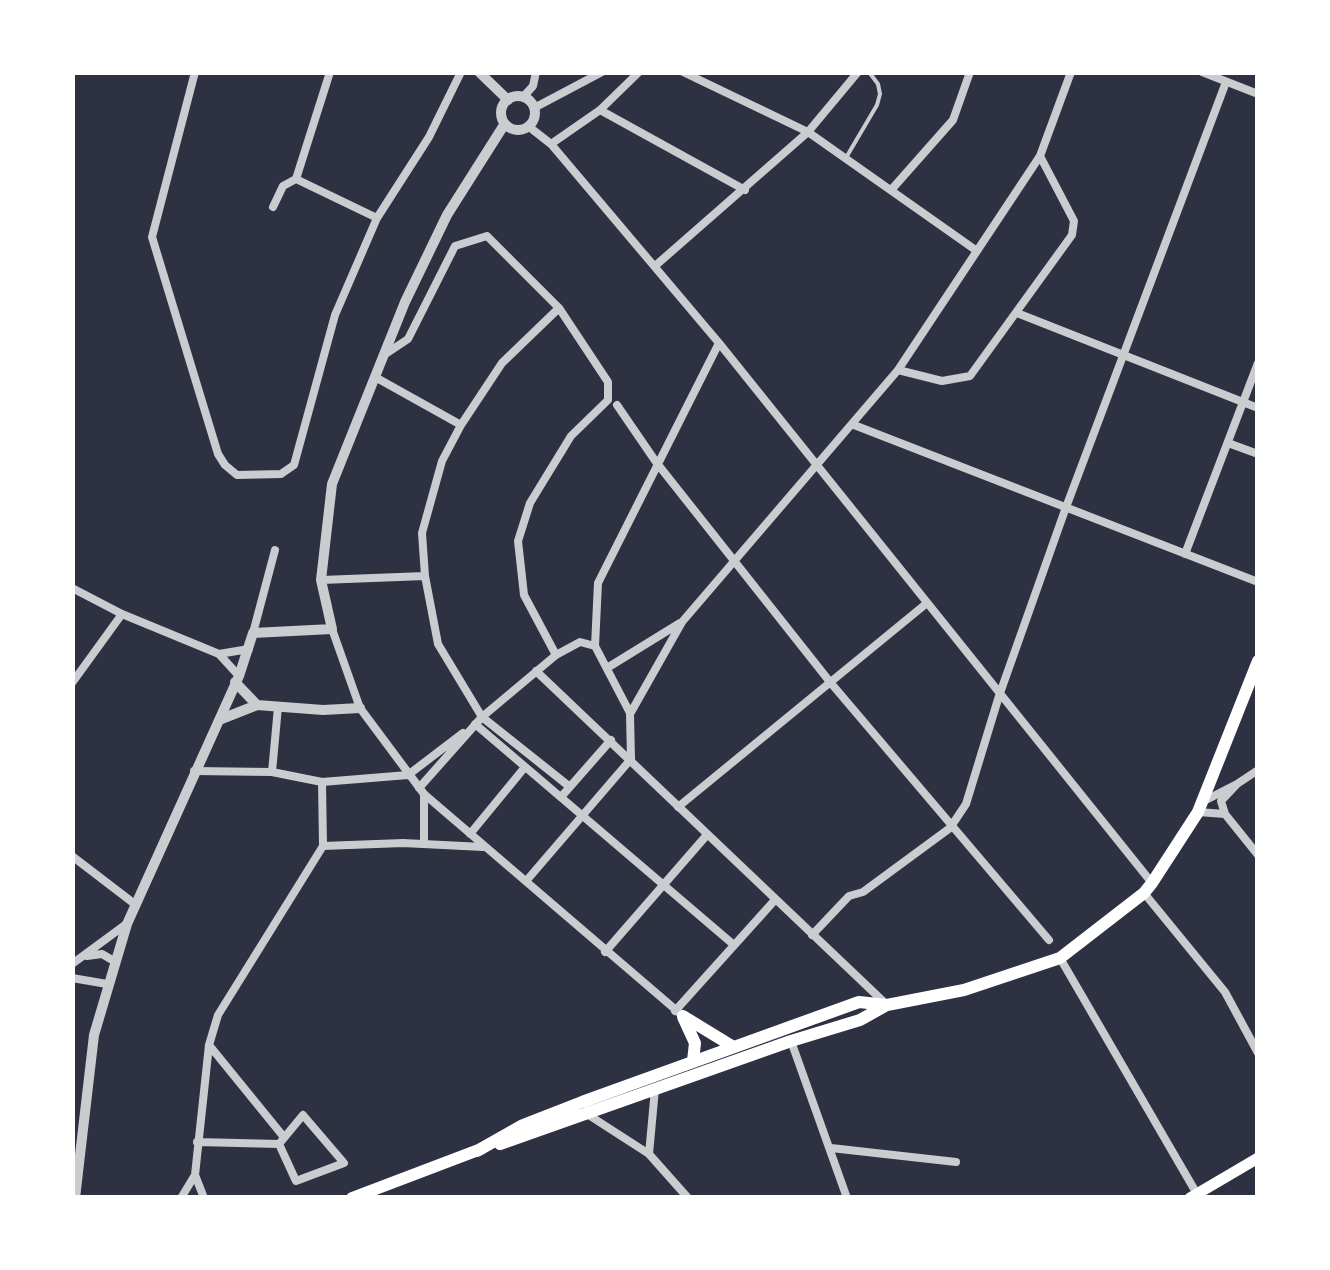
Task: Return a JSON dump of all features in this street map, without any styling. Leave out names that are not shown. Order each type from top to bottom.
[{"type":"main road","points":[[477,1150],[523,1125],[859,1002],[887,1005],[964,990],[1060,958],[1148,888],[1200,807],[1258,661]]},
{"type":"main road","points":[[352,1198],[477,1150],[528,1136],[860,1020],[887,1005]]},
{"type":"main road","points":[[679,1013],[732,1046]]},
{"type":"main road","points":[[679,1013],[695,1043],[693,1061]]},
{"type":"main road","points":[[1195,1196],[1258,1158]]},
{"type":"street","points":[[195,72],[152,237],[218,454],[236,475],[281,474],[294,465],[335,315],[377,218],[428,137],[461,72]]},
{"type":"street","points":[[273,208],[283,186],[296,179],[330,72]]},
{"type":"street","points":[[478,72],[508,100]]},
{"type":"street","points":[[524,96],[533,86],[536,72]]},
{"type":"street","points":[[534,108],[524,96],[508,100],[500,113],[504,125],[518,132],[528,126],[534,108],[602,72]]},
{"type":"street","points":[[551,144],[600,110],[639,72]]},
{"type":"street","points":[[683,72],[808,132],[978,251]]},
{"type":"street","points":[[656,266],[808,132],[858,72]]},
{"type":"street","points":[[892,190],[953,120],[970,72]]},
{"type":"street","points":[[630,714],[682,622],[898,370],[1040,156],[1071,72]]},
{"type":"street","points":[[1202,72],[1258,94]]},
{"type":"street","points":[[812,935],[849,896],[863,892],[950,828],[966,804],[999,696],[1065,510],[1226,82]]},
{"type":"street","points":[[600,110],[745,190]]},
{"type":"street","points":[[504,125],[447,215],[405,302],[332,484],[320,580],[332,629],[360,708],[408,776],[679,1013],[774,901]]},
{"type":"street","points":[[528,126],[551,144],[656,266],[928,603],[1225,992],[1258,1053]]},
{"type":"street","points":[[898,370],[942,381],[970,376],[1072,234],[1074,221],[1040,156]]},
{"type":"street","points":[[296,179],[377,218]]},
{"type":"street","points":[[386,352],[408,339],[456,246],[488,236],[559,308],[608,382],[608,400],[571,436],[530,503],[518,540],[524,594],[556,654]]},
{"type":"street","points":[[559,308],[502,362],[442,461],[422,533],[425,576],[438,644],[478,721],[525,767],[734,945]]},
{"type":"street","points":[[1017,313],[1258,408]]},
{"type":"street","points":[[527,880],[630,759],[630,714],[595,646],[598,583],[719,343]]},
{"type":"street","points":[[1185,554],[1258,363]]},
{"type":"street","points":[[375,377],[461,425]]},
{"type":"street","points":[[617,405],[656,462],[830,682],[1049,940]]},
{"type":"street","points":[[854,425],[1258,582]]},
{"type":"street","points":[[1228,443],[1258,454]]},
{"type":"street","points":[[75,1198],[94,1035],[114,960],[249,649],[275,550]]},
{"type":"street","points":[[320,580],[425,576]]},
{"type":"street","points":[[72,588],[122,614],[218,654],[257,705]]},
{"type":"street","points":[[678,807],[928,603]]},
{"type":"street","points":[[72,682],[122,614]]},
{"type":"street","points":[[608,668],[682,622]]},
{"type":"street","points":[[253,633],[332,629]]},
{"type":"street","points":[[194,771],[272,772],[322,782],[408,776],[556,654],[580,642],[595,646]]},
{"type":"street","points":[[218,654],[249,649]]},
{"type":"street","points":[[536,671],[887,1005]]},
{"type":"street","points":[[218,720],[257,705],[360,708]]},
{"type":"street","points":[[272,772],[278,707]]},
{"type":"street","points":[[478,721],[570,787]]},
{"type":"street","points":[[424,844],[422,791],[478,721]]},
{"type":"street","points":[[561,797],[612,740]]},
{"type":"street","points":[[470,834],[525,767]]},
{"type":"street","points":[[1200,807],[1258,770]]},
{"type":"street","points":[[1212,775],[1223,783],[1238,784]]},
{"type":"street","points":[[204,1198],[195,1175],[196,1142],[209,1046],[218,1016],[323,846],[322,782]]},
{"type":"street","points":[[1238,784],[1221,800],[1225,814],[1258,856]]},
{"type":"street","points":[[1200,807],[1225,814]]},
{"type":"street","points":[[605,952],[706,836]]},
{"type":"street","points":[[323,846],[486,847]]},
{"type":"street","points":[[72,856],[136,905]]},
{"type":"street","points":[[72,964],[127,924]]},
{"type":"street","points":[[82,956],[102,954],[114,960]]},
{"type":"street","points":[[1060,958],[1195,1196]]},
{"type":"street","points":[[72,978],[107,984]]},
{"type":"street","points":[[791,1041],[847,1198]]},
{"type":"street","points":[[196,1142],[281,1140],[303,1115],[344,1163],[296,1180],[281,1140],[209,1046]]},
{"type":"street","points":[[649,1154],[655,1089]]},
{"type":"street","points":[[587,1114],[649,1154],[688,1198]]},
{"type":"street","points":[[831,1148],[956,1162]]},
{"type":"street","points":[[182,1198],[195,1175]]},
{"type":"lane","points":[[846,156],[877,105],[878,84],[869,72]]}]
